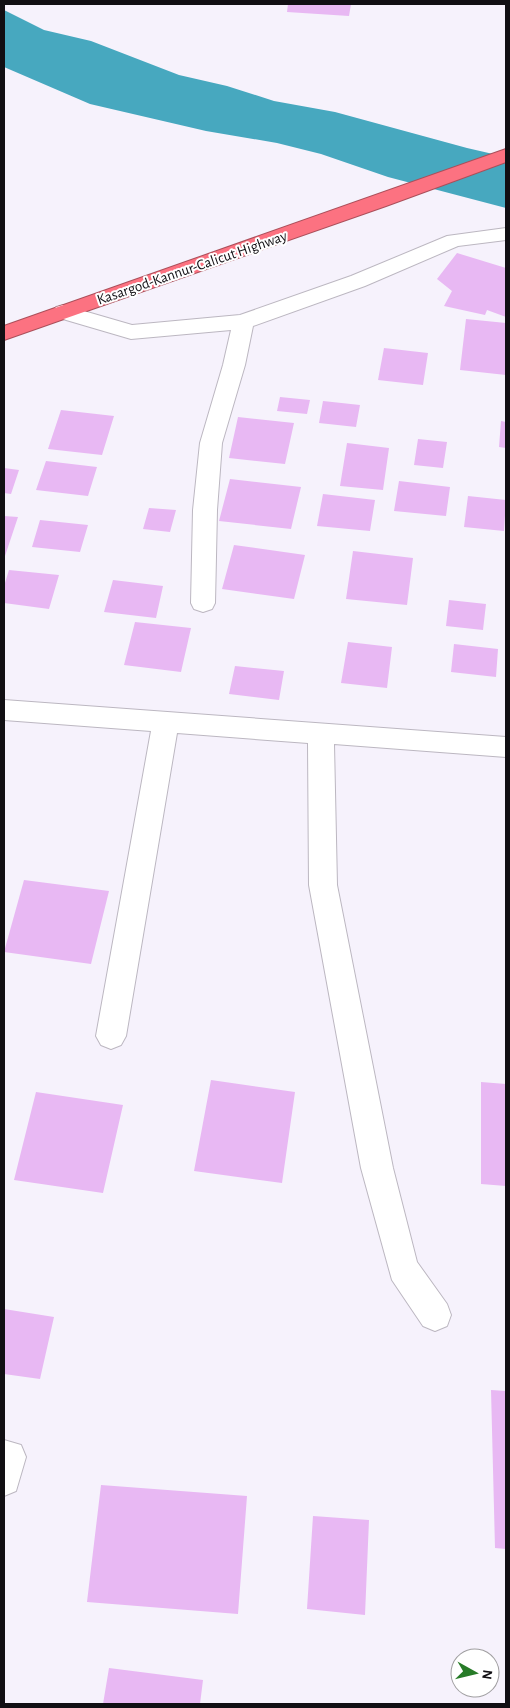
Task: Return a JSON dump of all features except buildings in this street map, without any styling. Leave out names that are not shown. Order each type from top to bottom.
[{"type":"highway","name":"Kasargod-Kannur-Calicut Highway","points":[[4,333],[379,202],[506,155]]},
{"type":"street","points":[[63,312],[131,332],[242,322],[358,281],[454,240],[506,234]]},
{"type":"street","points":[[202,603],[205,510],[211,442],[234,365],[242,322]]},
{"type":"street","points":[[4,710],[506,747]]},
{"type":"street","points":[[111,1036],[166,722]]},
{"type":"street","points":[[321,734],[324,885],[377,1168],[403,1269],[435,1315]]},
{"type":"street","points":[[4,1457],[9,1458],[4,1479]]},
{"type":"water","points":[[4,10],[44,30],[91,41],[179,75],[227,86],[274,101],[335,112],[506,157],[506,208],[388,177],[321,154],[277,143],[206,131],[90,104],[4,67]]}]
